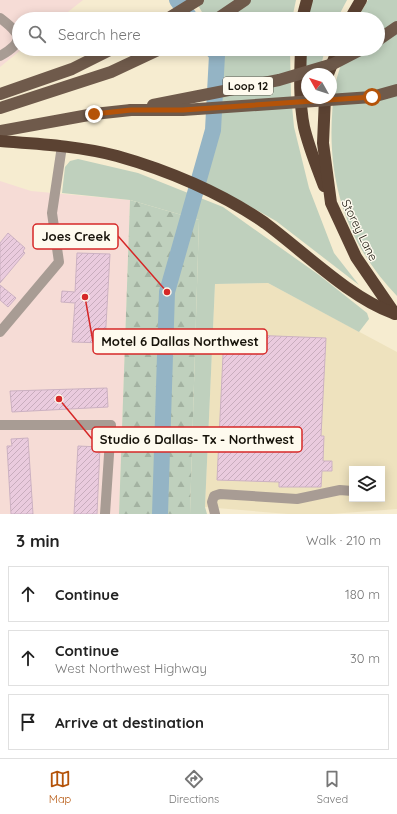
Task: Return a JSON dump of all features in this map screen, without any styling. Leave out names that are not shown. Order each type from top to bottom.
[{"type":"highway","points":[[303,12],[306,0]]},
{"type":"highway","points":[[354,12],[361,0]]},
{"type":"highway","points":[[301,56],[300,73],[304,125],[311,152],[331,203]]},
{"type":"highway","points":[[330,68],[335,56]]},
{"type":"highway","name":"Storey Lane","points":[[325,104],[323,143],[331,203],[356,257],[395,314]]},
{"type":"highway","points":[[0,141],[62,146],[116,156],[148,166],[220,196],[265,223],[354,292],[379,308],[395,314]]},
{"type":"main road","points":[[178,12],[198,0]]},
{"type":"main road","points":[[227,12],[245,0]]},
{"type":"main road","points":[[385,35],[397,27]]},
{"type":"main road","points":[[0,94],[72,68],[97,56]]},
{"type":"main road","points":[[0,108],[111,72],[146,56]]},
{"type":"main road","name":"Loop 12","points":[[0,131],[94,114],[131,110],[279,80],[333,64],[348,56]]},
{"type":"main road","points":[[131,110],[183,110],[372,97],[397,90]]},
{"type":"lane","points":[[0,18],[12,28]]},
{"type":"lane","points":[[0,56],[12,50]]},
{"type":"lane","points":[[0,332],[59,262],[52,213],[62,146]]},
{"type":"lane","points":[[0,425],[112,425],[105,514]]},
{"type":"lane","points":[[215,514],[212,502],[214,496],[220,494],[297,499],[340,490],[349,491]]},
{"type":"shaded area","points":[[0,0],[83,0],[68,12],[12,12],[12,56],[13,56],[0,67]]},
{"type":"shaded area","points":[[0,181],[31,191],[130,200],[119,514],[0,514]]},
{"type":"shaded area","points":[[268,283],[397,352],[397,509],[331,514],[288,514],[205,507],[215,284]]},
{"type":"green space","points":[[195,0],[296,0],[293,12],[202,12]]},
{"type":"green space","points":[[310,0],[347,0],[341,12],[307,12]]},
{"type":"green space","points":[[368,0],[397,0],[397,296],[378,274],[362,250],[350,225],[340,200],[332,145],[333,104],[337,104],[337,78],[344,56],[385,56],[385,12],[361,12]]},
{"type":"green space","points":[[219,56],[290,56],[291,95],[294,127],[309,188],[334,253],[359,285],[276,221],[246,204],[203,183],[212,150],[218,117],[221,83]]},
{"type":"green space","points":[[302,56],[323,56],[320,68],[302,68]]},
{"type":"green space","points":[[78,159],[138,173],[223,207],[319,275],[367,313],[369,319],[359,332],[268,283],[215,284],[205,507],[207,514],[190,514],[199,220],[130,200],[62,193],[65,167],[70,161]]},
{"type":"green space","points":[[130,200],[199,220],[190,514],[119,514]]},
{"type":"building","points":[[8,233],[25,248],[23,251],[25,253],[0,283],[0,243]]},
{"type":"building","points":[[77,253],[110,254],[105,343],[72,342],[75,303],[61,302],[62,291],[75,292]]},
{"type":"building","points":[[0,285],[16,298],[8,307],[0,300]]},
{"type":"building","points":[[224,334],[326,338],[321,436],[324,436],[323,461],[332,461],[332,471],[322,471],[321,487],[279,487],[279,482],[217,480]]},
{"type":"building","points":[[107,388],[108,407],[12,412],[10,391]]},
{"type":"building","points":[[28,438],[33,514],[11,514],[7,446],[12,446],[11,439]]},
{"type":"building","points":[[78,446],[100,447],[97,514],[74,514]]},
{"type":"waterway","points":[[177,0],[186,12]]},
{"type":"waterway","points":[[160,514],[167,292],[213,130],[217,56]]},
{"type":"place","name":"Joes Creek","points":[[167,292]]},
{"type":"place","name":"Motel 6 Dallas Northwest","points":[[85,297]]},
{"type":"place","name":"Studio 6 Dallas- Tx - Northwest","points":[[59,399]]},
{"type":"route","points":[[94,114],[131,110],[183,110],[372,97]]}]
